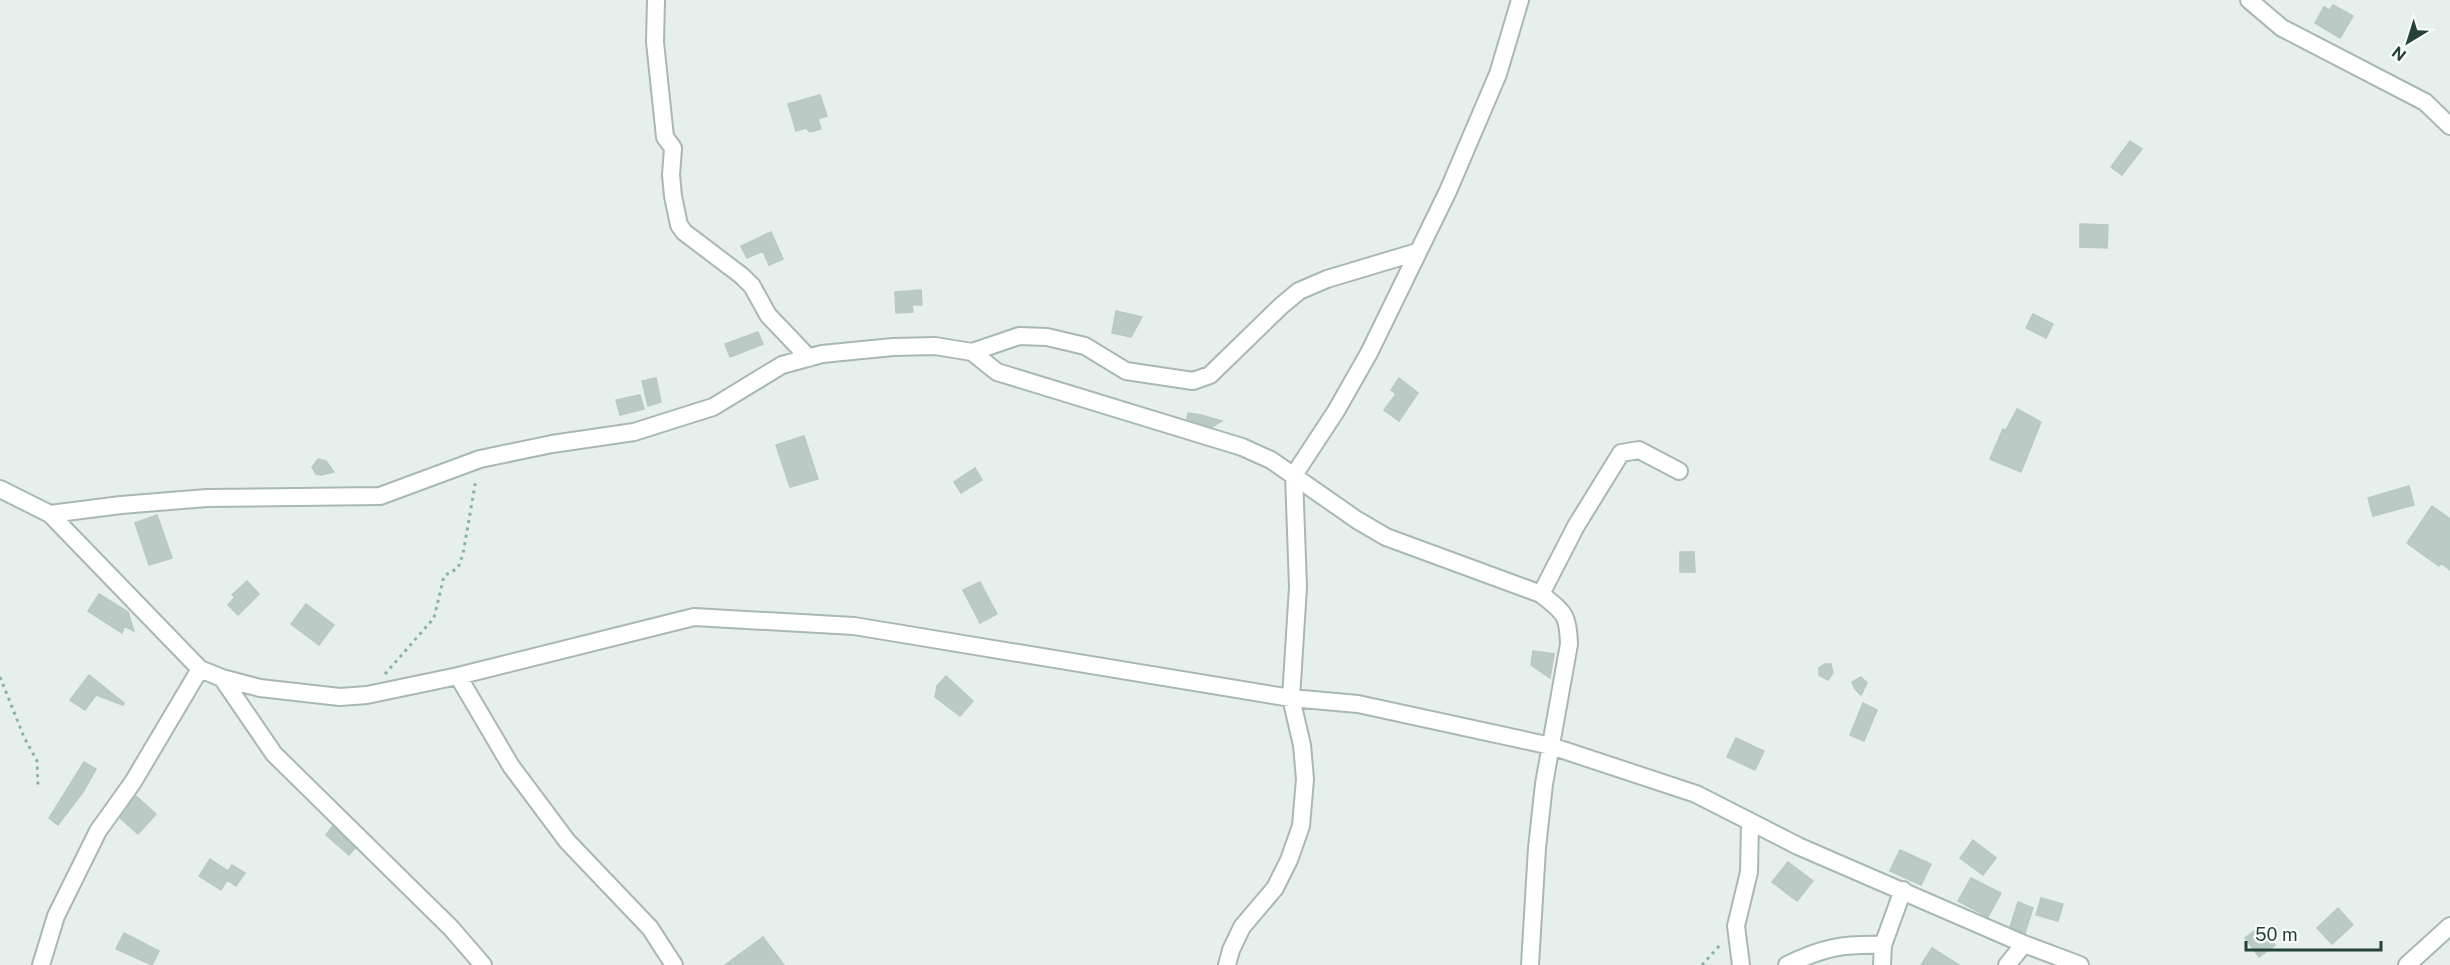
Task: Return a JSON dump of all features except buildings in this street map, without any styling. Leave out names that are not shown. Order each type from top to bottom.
[{"type":"street","points":[[656,0],[655,42],[665,136],[673,148],[671,175],[679,225],[684,232],[752,286],[768,315],[809,358]]},
{"type":"street","points":[[1227,965],[1242,927],[1275,888],[1289,860],[1301,826],[1305,779],[1302,745],[1291,698],[1298,587],[1294,475],[1356,377],[1448,191],[1498,74],[1520,0]]},
{"type":"street","points":[[2248,0],[2282,28],[2425,102],[2450,126]]},
{"type":"street","points":[[50,514],[207,498],[380,496],[480,459],[552,444],[634,432],[712,407],[782,365],[822,354],[893,347],[935,346],[972,352],[1019,336],[1047,337],[1085,346],[1126,371],[1193,381],[1210,375],[1299,291],[1327,279],[1417,252]]},
{"type":"street","points":[[972,352],[997,372],[1242,447],[1271,460],[1357,520],[1386,537],[1541,594],[1562,612],[1568,621],[1569,644],[1551,746],[1537,849],[1530,965]]},
{"type":"street","points":[[1541,594],[1576,526],[1621,453],[1639,450],[1679,471]]},
{"type":"street","points":[[0,489],[50,514],[200,669],[222,678],[260,688],[340,697],[367,695],[458,676],[694,617],[854,626],[1291,698],[1358,704],[1551,746],[1696,794],[1798,846],[2024,944],[2080,965]]},
{"type":"street","points":[[41,965],[56,916],[98,831],[133,782],[200,669]]},
{"type":"street","points":[[458,676],[511,766],[567,841],[650,928],[674,965]]},
{"type":"street","points":[[222,678],[274,753],[451,928],[483,965]]},
{"type":"street","points":[[1741,965],[1736,927],[1749,872],[1750,822]]},
{"type":"street","points":[[1882,965],[1883,945],[1903,890]]},
{"type":"street","points":[[2407,965],[2450,926]]},
{"type":"street","points":[[1787,965],[1825,948],[1851,944],[1883,945]]},
{"type":"street","points":[[2007,965],[2024,944]]},
{"type":"path","points":[[367,695],[434,618],[444,576],[458,568],[464,554],[480,459]]},
{"type":"path","points":[[0,677],[24,737],[37,761],[38,786]]},
{"type":"path","points":[[1702,965],[1736,927]]}]
